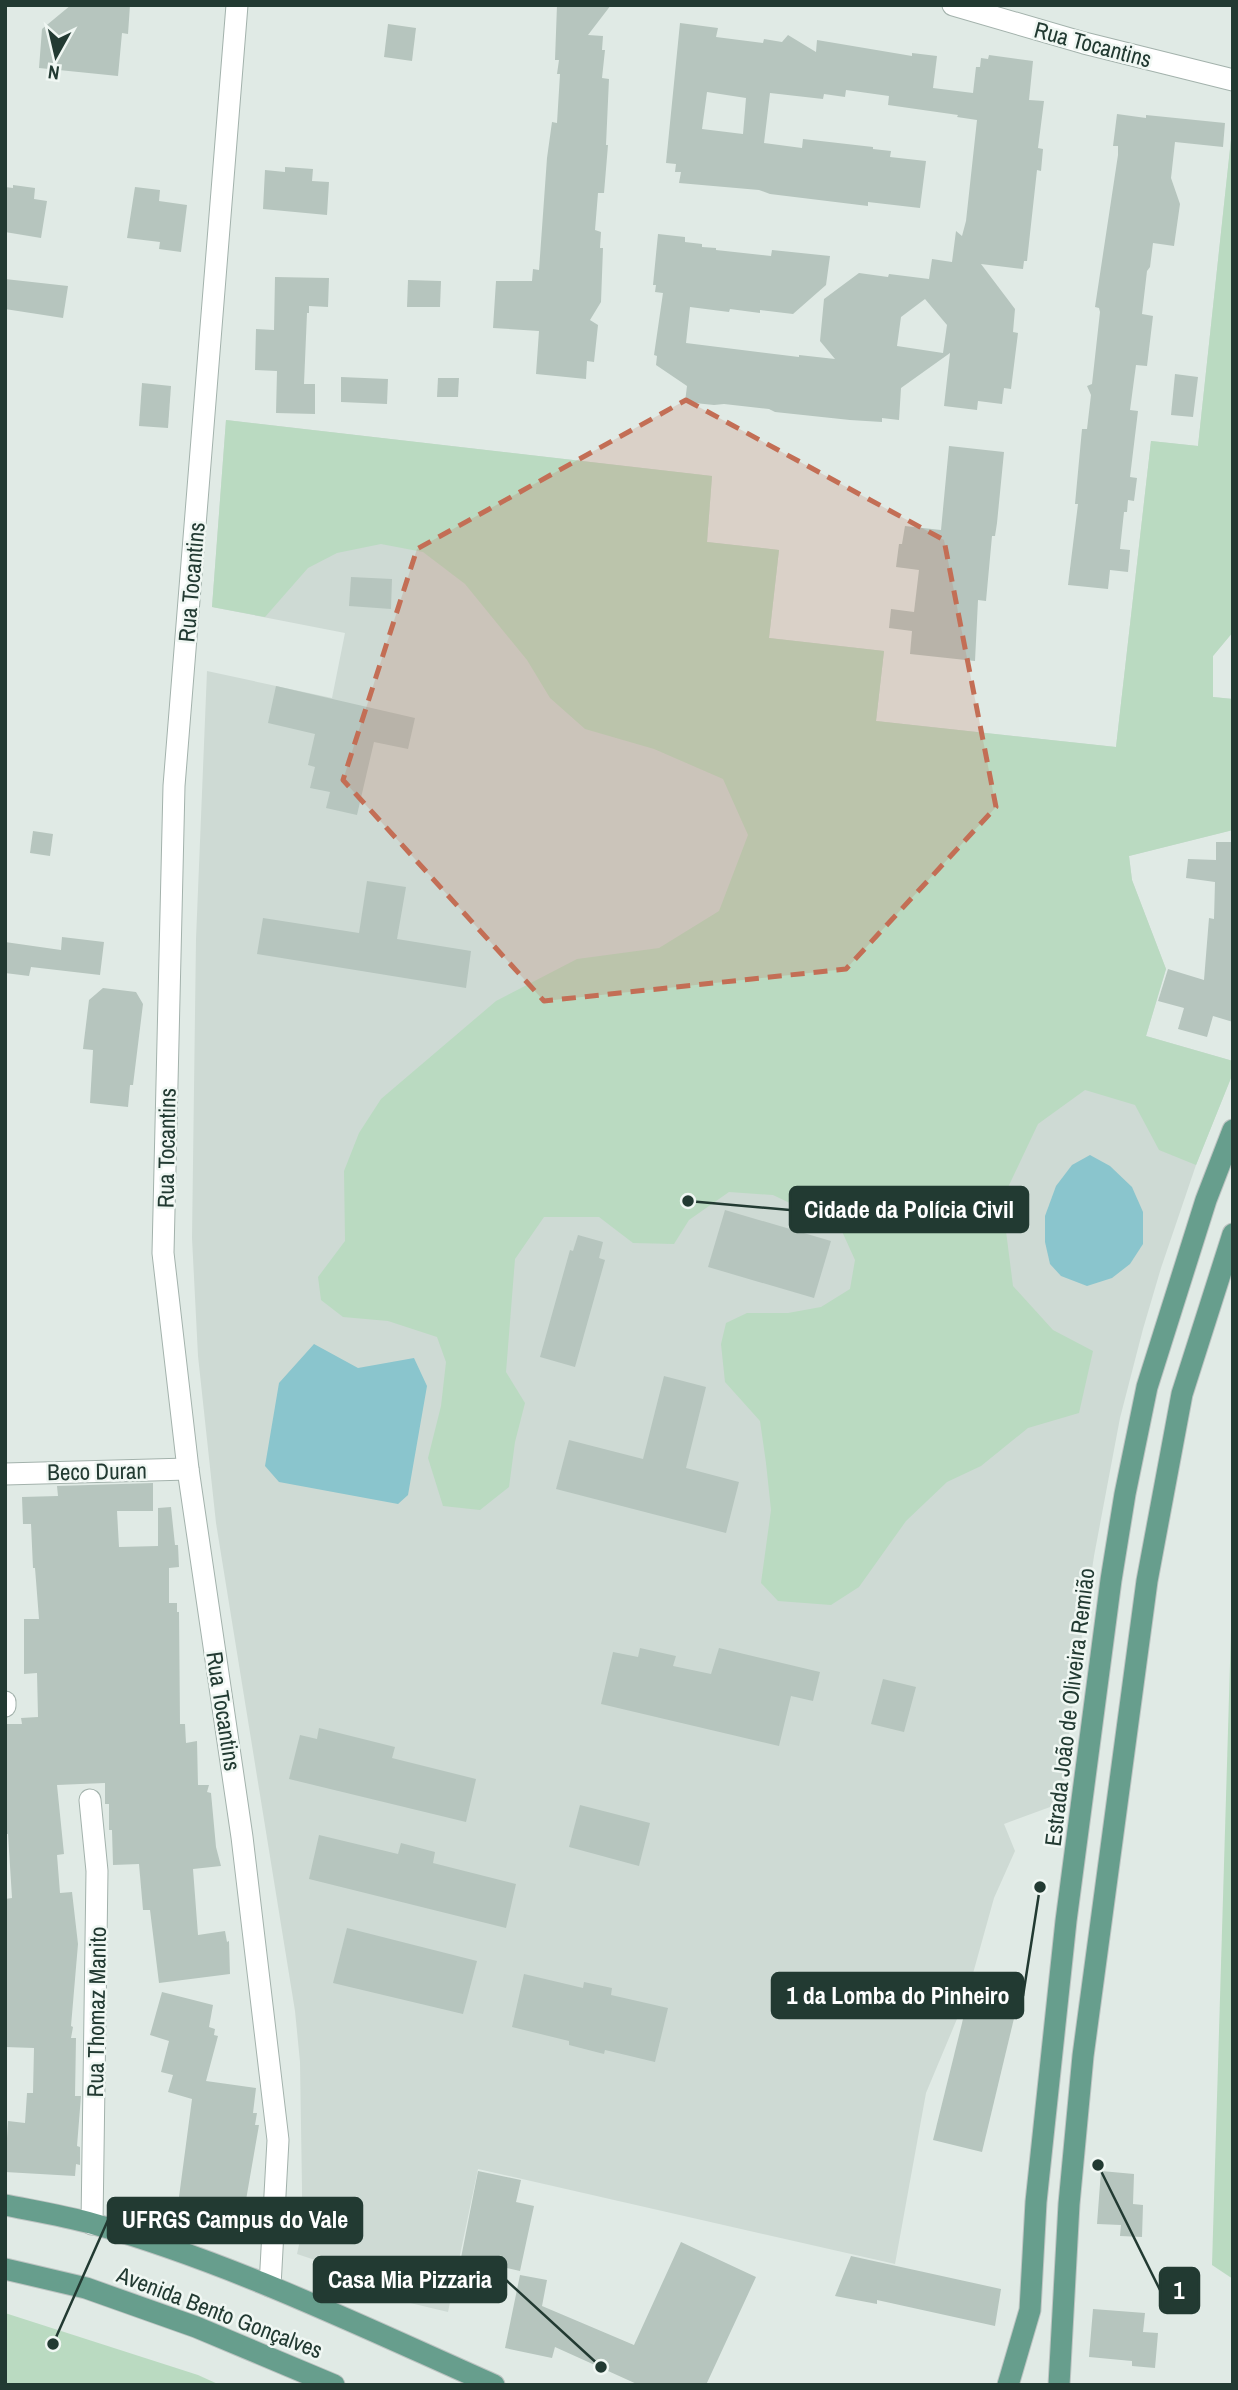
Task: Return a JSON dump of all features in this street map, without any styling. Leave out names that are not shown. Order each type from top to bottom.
[{"type":"main road","name":"Estrada João de Oliveira Remião","points":[[1008,2385],[1030,2310],[1036,2202],[1066,1921],[1125,1494],[1147,1387],[1206,1200],[1233,1130]]},
{"type":"main road","points":[[1059,2385],[1069,2204],[1083,2056],[1147,1581],[1182,1394],[1233,1234]]},
{"type":"main road","name":"Avenida Bento Gonçalves","points":[[5,2204],[92,2224],[168,2248],[270,2286],[494,2385]]},
{"type":"main road","name":"Avenida Bento Gonçalves","points":[[5,2269],[86,2288],[135,2305],[196,2327],[334,2385]]},
{"type":"street","name":"Rua Tocantins","points":[[237,5],[174,786],[163,1253],[188,1469],[242,1837],[278,2140],[270,2286]]},
{"type":"street","name":"Rua Tocantins","points":[[953,5],[1084,43],[1233,80]]},
{"type":"street","name":"Beco Duran","points":[[5,1474],[188,1469]]},
{"type":"street","name":"Rua Thomaz Manito","points":[[90,1800],[97,1871],[92,2224]]},
{"type":"highlighted area","points":[[686,400],[944,540],[996,807],[846,969],[544,1001],[343,780],[417,549]]},
{"type":"shaded area","points":[[1233,121],[1233,632],[1213,656],[1213,697],[1233,699],[1233,830],[1129,856],[1132,880],[1166,969],[1146,1036],[1233,1061],[1233,1073],[1196,1165],[1161,1268],[1120,1418],[1094,1556],[1061,1803],[1004,1824],[1015,1851],[994,1898],[967,1995],[926,2093],[895,2264],[478,2169],[448,2312],[347,2288],[351,2272],[297,2254],[302,2231],[302,2188],[300,2062],[295,2011],[216,1523],[198,1356],[192,1238],[196,939],[207,671],[332,698],[345,633],[212,607],[226,420],[712,476],[707,542],[779,550],[769,638],[884,651],[876,721],[1116,747],[1151,441],[1198,446]]},
{"type":"green space","points":[[1233,121],[1233,632],[1213,656],[1213,697],[1233,699],[1233,830],[1129,856],[1132,880],[1166,969],[1146,1036],[1233,1061],[1233,1073],[1196,1165],[1159,1150],[1135,1105],[1085,1090],[1038,1124],[1002,1200],[1013,1286],[1053,1330],[1093,1351],[1079,1413],[1028,1428],[981,1466],[947,1482],[906,1521],[859,1587],[831,1605],[778,1601],[761,1583],[771,1510],[760,1421],[725,1382],[721,1344],[726,1323],[747,1313],[788,1313],[821,1307],[850,1289],[855,1260],[840,1227],[773,1195],[729,1192],[689,1220],[674,1244],[633,1243],[599,1217],[544,1217],[515,1259],[506,1372],[525,1403],[515,1442],[509,1487],[480,1510],[443,1506],[428,1458],[441,1406],[446,1362],[437,1337],[388,1321],[343,1317],[321,1300],[318,1277],[345,1241],[344,1171],[359,1133],[381,1099],[496,1001],[577,959],[659,948],[719,911],[748,835],[723,779],[654,749],[585,729],[550,698],[527,660],[465,584],[423,552],[381,544],[337,553],[308,568],[265,617],[212,607],[226,420],[712,476],[707,542],[779,550],[769,638],[884,651],[876,721],[1116,747],[1151,441],[1198,446]]},
{"type":"green space","points":[[1233,1563],[1233,2279],[1212,2265]]},
{"type":"green space","points":[[5,2313],[198,2375],[220,2385],[5,2385]]},
{"type":"water","points":[[1090,1155],[1110,1166],[1132,1187],[1143,1212],[1143,1244],[1130,1264],[1112,1278],[1087,1286],[1061,1276],[1050,1264],[1045,1242],[1045,1216],[1056,1186],[1072,1165]]},
{"type":"water","points":[[314,1344],[358,1368],[414,1358],[427,1386],[408,1495],[398,1504],[279,1482],[265,1466],[279,1383]]},
{"type":"building","points":[[71,5],[130,5],[128,34],[122,33],[118,76],[39,68],[42,29]]},
{"type":"building","points":[[557,5],[611,5],[588,35],[603,36],[602,50],[605,50],[602,78],[609,79],[604,193],[598,193],[595,230],[601,232],[600,248],[603,248],[601,302],[590,320],[598,325],[594,362],[587,361],[586,379],[536,374],[539,331],[493,328],[496,281],[532,281],[533,269],[539,270],[547,158],[552,122],[557,123],[560,74],[557,74],[559,60],[555,60]]},
{"type":"building","points":[[680,23],[718,28],[716,37],[763,43],[764,39],[782,42],[788,35],[816,52],[817,40],[912,56],[912,53],[937,56],[933,88],[973,93],[976,67],[980,67],[981,58],[988,59],[989,55],[1033,61],[1029,100],[1044,101],[1038,148],[1043,149],[1041,171],[1037,170],[1027,261],[1024,261],[1023,269],[981,264],[1015,309],[1013,332],[1018,333],[1011,389],[1004,388],[1002,404],[978,401],[977,410],[944,406],[950,353],[901,388],[899,420],[882,418],[882,422],[685,402],[687,386],[656,365],[657,356],[654,355],[663,293],[655,292],[656,285],[653,285],[658,234],[685,237],[685,242],[702,244],[702,247],[716,250],[771,256],[772,250],[830,256],[826,285],[793,314],[730,309],[729,312],[690,307],[686,343],[835,359],[820,341],[824,299],[859,273],[929,279],[932,259],[952,262],[956,231],[962,236],[966,221],[977,120],[888,105],[889,96],[846,90],[845,97],[824,94],[823,99],[770,93],[764,143],[802,148],[803,139],[873,147],[891,151],[890,157],[926,161],[920,208],[868,202],[868,206],[770,194],[759,190],[679,183],[681,172],[675,172],[676,164],[666,163]],"holes":[[[707,92],[746,98],[743,134],[702,129]],[[925,299],[947,325],[943,353],[897,346],[901,317]]]},
{"type":"building","points":[[388,24],[416,28],[412,61],[384,57]]},
{"type":"building","points":[[1117,114],[1225,123],[1223,147],[1175,142],[1171,178],[1180,204],[1174,246],[1153,243],[1142,314],[1153,316],[1147,366],[1136,365],[1130,410],[1138,411],[1130,477],[1137,478],[1134,501],[1128,500],[1127,512],[1124,512],[1120,549],[1130,550],[1128,572],[1110,570],[1108,589],[1068,585],[1078,504],[1075,504],[1082,429],[1087,429],[1091,395],[1087,386],[1092,384],[1100,312],[1099,308],[1095,307],[1118,155],[1118,146],[1113,146]]},
{"type":"building","points":[[285,167],[313,169],[312,181],[329,182],[327,215],[263,209],[265,170],[285,172]]},
{"type":"building","points":[[13,185],[35,188],[34,199],[47,201],[41,238],[5,232],[5,187],[13,188]]},
{"type":"building","points":[[135,187],[160,190],[159,201],[187,205],[181,252],[159,249],[160,242],[127,238]]},
{"type":"building","points":[[275,277],[329,278],[328,307],[309,306],[307,313],[304,384],[315,384],[315,414],[276,413],[277,371],[255,370],[256,329],[274,330]]},
{"type":"building","points":[[5,279],[68,286],[63,318],[5,309]]},
{"type":"building","points":[[408,280],[441,281],[440,307],[407,307]]},
{"type":"building","points":[[1175,374],[1198,377],[1193,417],[1171,415]]},
{"type":"building","points":[[341,377],[388,379],[387,404],[341,402]]},
{"type":"building","points":[[438,378],[459,378],[458,397],[437,397]]},
{"type":"building","points":[[142,383],[171,386],[168,428],[139,426]]},
{"type":"building","points":[[949,446],[1004,452],[986,601],[978,600],[975,661],[910,654],[912,631],[889,628],[891,609],[914,612],[919,570],[896,567],[899,544],[902,544],[905,526],[941,530]]},
{"type":"building","points":[[351,577],[392,579],[391,609],[349,606]]},
{"type":"building","points":[[276,686],[415,718],[408,749],[374,742],[357,815],[326,808],[330,792],[310,788],[315,767],[308,765],[315,734],[268,723]]},
{"type":"building","points":[[33,831],[53,834],[50,856],[30,853]]},
{"type":"building","points":[[1216,842],[1233,842],[1233,1022],[1213,1016],[1207,1037],[1178,1029],[1184,1008],[1158,1001],[1168,969],[1204,980],[1209,918],[1214,919],[1215,882],[1186,878],[1188,859],[1216,860]]},
{"type":"building","points":[[367,881],[406,887],[397,939],[471,951],[466,988],[257,954],[263,918],[359,933]]},
{"type":"building","points":[[62,937],[104,942],[100,975],[31,967],[29,976],[5,973],[5,942],[61,950]]},
{"type":"building","points":[[103,988],[136,992],[143,1004],[128,1107],[90,1103],[93,1050],[83,1049],[89,1000]]},
{"type":"building","points":[[725,1210],[831,1241],[814,1298],[708,1267]]},
{"type":"building","points":[[578,1235],[603,1242],[599,1258],[605,1260],[575,1367],[540,1357],[570,1250],[573,1251]]},
{"type":"building","points":[[664,1376],[706,1387],[686,1468],[739,1482],[726,1533],[556,1489],[569,1440],[643,1459]]},
{"type":"building","points":[[153,1483],[153,1511],[117,1511],[119,1547],[158,1546],[158,1508],[171,1507],[179,1567],[169,1568],[169,1603],[177,1603],[179,1612],[180,1724],[185,1724],[186,1743],[197,1741],[198,1785],[209,1785],[207,1792],[211,1793],[216,1847],[221,1866],[193,1869],[198,1935],[225,1931],[227,1942],[229,1941],[230,1974],[159,1983],[150,1910],[143,1910],[139,1864],[113,1865],[112,1830],[109,1830],[109,1804],[105,1804],[105,1783],[57,1785],[64,1854],[57,1855],[60,1893],[72,1892],[78,1944],[71,2038],[76,2038],[75,2096],[81,2096],[77,2146],[80,2147],[80,2165],[76,2164],[75,2176],[5,2172],[8,2121],[25,2123],[27,2093],[33,2093],[34,2048],[5,2047],[5,1899],[12,1898],[8,1834],[5,1834],[5,1724],[22,1724],[21,1718],[38,1717],[37,1673],[24,1674],[24,1619],[39,1619],[31,1524],[23,1524],[22,1497],[58,1496],[57,1486]]},
{"type":"building","points":[[640,1648],[676,1656],[673,1666],[711,1674],[719,1648],[820,1672],[813,1701],[791,1696],[779,1746],[601,1704],[613,1652],[638,1657]]},
{"type":"building","points":[[883,1679],[916,1687],[904,1732],[871,1724]]},
{"type":"building","points":[[319,1728],[395,1747],[392,1758],[476,1779],[466,1822],[289,1779],[300,1735],[317,1739]]},
{"type":"building","points":[[580,1805],[650,1823],[639,1866],[569,1847]]},
{"type":"building","points":[[319,1835],[398,1854],[401,1843],[435,1852],[433,1863],[516,1884],[506,1928],[309,1879]]},
{"type":"building","points":[[347,1928],[477,1961],[463,2014],[333,1983]]},
{"type":"building","points":[[524,1974],[583,1988],[584,1982],[612,1988],[611,1995],[668,2008],[655,2062],[605,2050],[604,2054],[569,2045],[569,2041],[512,2027]]},
{"type":"building","points":[[162,1992],[213,2005],[209,2027],[215,2029],[214,2035],[218,2036],[206,2081],[256,2088],[253,2113],[257,2113],[255,2125],[259,2125],[246,2200],[261,2202],[256,2241],[215,2234],[217,2216],[177,2212],[192,2099],[168,2092],[173,2075],[161,2072],[169,2041],[150,2035]]},
{"type":"building","points":[[968,1999],[1016,2010],[982,2152],[933,2140]]},
{"type":"building","points":[[478,2171],[521,2180],[516,2202],[534,2206],[520,2271],[461,2258]]},
{"type":"building","points":[[1101,2171],[1134,2174],[1133,2204],[1143,2205],[1142,2237],[1120,2236],[1121,2225],[1097,2224]]},
{"type":"building","points":[[681,2242],[756,2277],[706,2385],[639,2385],[555,2347],[552,2358],[505,2348],[520,2275],[547,2280],[542,2306],[634,2345]]},
{"type":"building","points":[[851,2256],[1001,2289],[995,2326],[877,2300],[877,2304],[835,2296]]},
{"type":"building","points":[[1093,2309],[1145,2313],[1143,2332],[1158,2333],[1155,2368],[1132,2366],[1132,2361],[1089,2357]]},
{"type":"place","name":"Cidade da Polícia Civil","points":[[688,1201]]},
{"type":"place","name":"1 da Lomba do Pinheiro","points":[[1040,1887]]},
{"type":"place","name":"1","points":[[1098,2165]]},
{"type":"place","name":"UFRGS Campus do Vale","points":[[53,2344]]},
{"type":"place","name":"Casa Mia Pizzaria","points":[[601,2367]]}]
